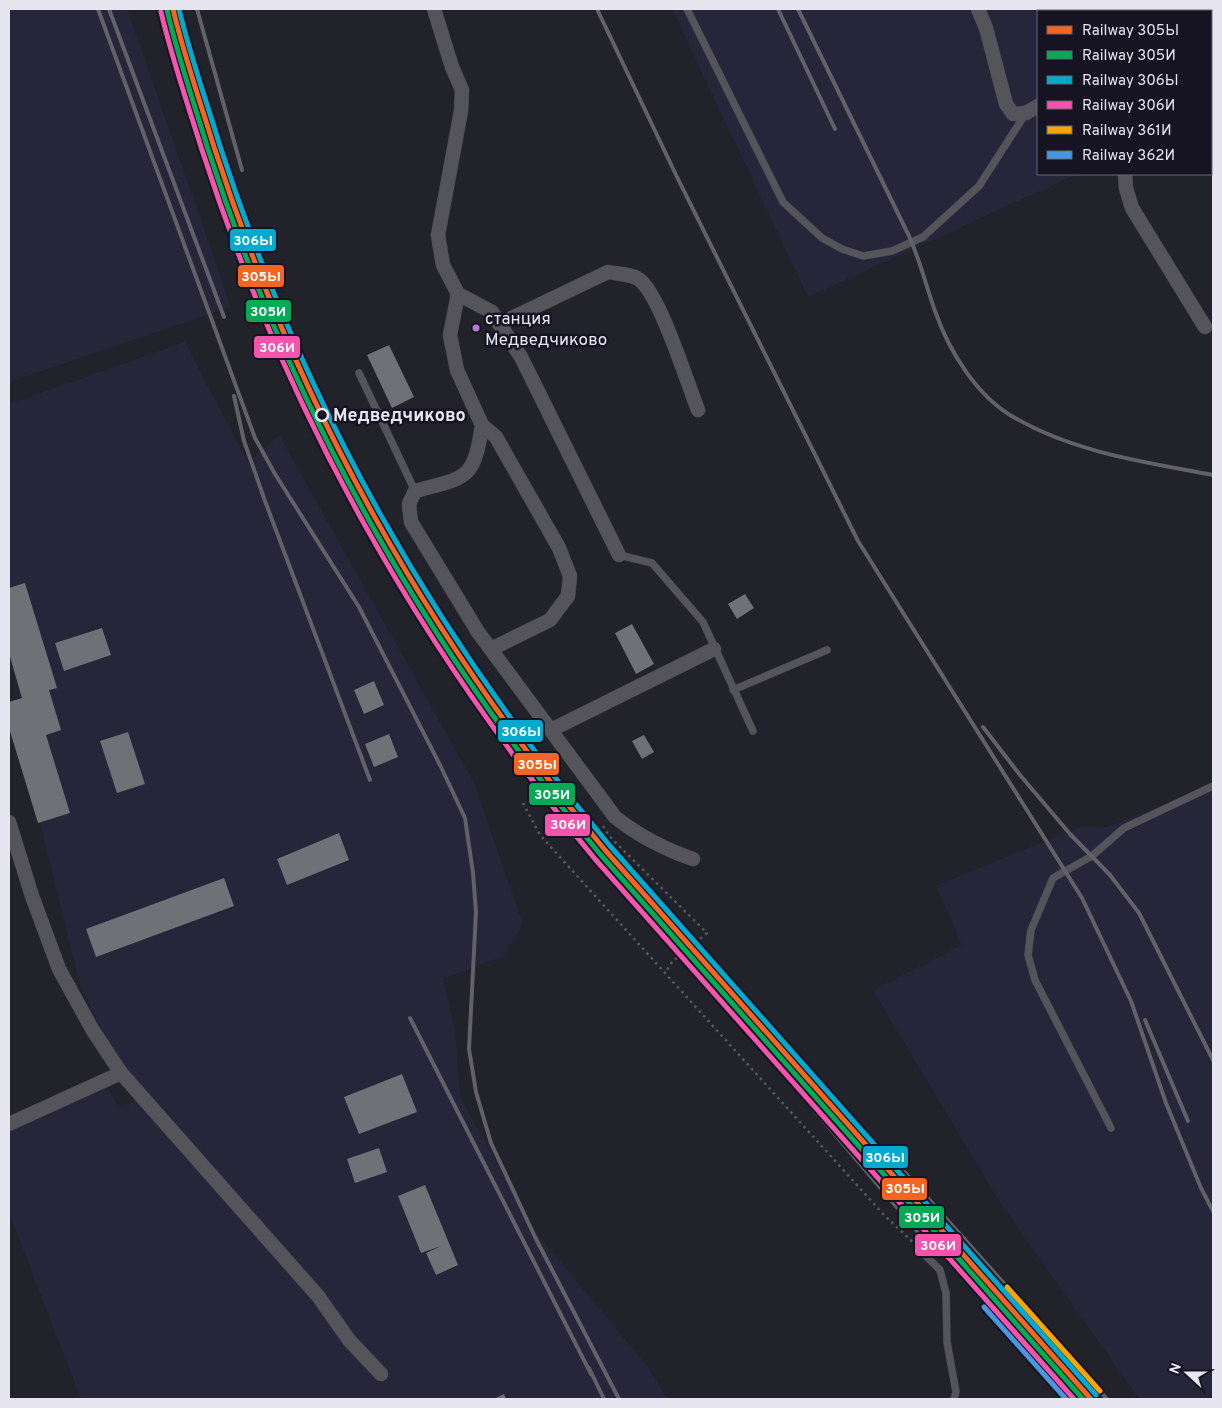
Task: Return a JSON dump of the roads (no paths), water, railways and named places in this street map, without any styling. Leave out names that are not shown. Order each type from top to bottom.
[{"type":"street","points":[[434,9],[452,67],[462,90],[461,111],[438,235],[443,265],[458,294],[492,312],[521,357],[619,555]]},
{"type":"street","points":[[978,9],[986,28],[1006,104],[1013,114],[1032,110]]},
{"type":"street","points":[[1125,175],[1126,188],[1132,208],[1205,328]]},
{"type":"street","points":[[499,324],[608,272],[627,275],[641,280],[659,309],[698,410]]},
{"type":"street","points":[[458,294],[450,335],[457,370],[482,425],[496,437],[559,548],[570,576],[568,596],[550,620],[491,649]]},
{"type":"street","points":[[482,425],[478,454],[469,470],[456,481],[415,491],[408,504],[410,522],[491,649],[616,817],[637,834],[667,850],[693,859]]},
{"type":"street","points":[[551,730],[714,649]]},
{"type":"street","points":[[9,822],[32,896],[59,969],[92,1028],[121,1073],[318,1296],[349,1340],[381,1374]]},
{"type":"street","points":[[9,1124],[121,1073]]},
{"type":"lane","points":[[687,9],[783,202],[822,238],[842,249],[863,256],[892,250],[923,237],[979,186],[1032,110]]},
{"type":"lane","points":[[359,373],[415,491]]},
{"type":"lane","points":[[619,555],[652,563],[703,622],[753,731]]},
{"type":"lane","points":[[733,690],[827,650]]},
{"type":"lane","points":[[1111,1128],[1035,980],[1028,955],[1031,930],[1053,878],[1092,856],[1124,828],[1213,786]]},
{"type":"lane","points":[[922,1252],[940,1270],[946,1293],[947,1342],[956,1392],[954,1399]]},
{"type":"railway","points":[[98,9],[255,438],[275,474],[359,607],[465,818],[473,873],[476,912],[469,1049],[476,1092],[491,1143],[535,1237],[619,1399]]},
{"type":"railway","points":[[109,9],[224,317]]},
{"type":"railway","points":[[197,9],[242,170]]},
{"type":"railway","points":[[597,9],[677,177],[858,541],[1082,898],[1131,1001],[1166,1103],[1201,1188],[1213,1211]]},
{"type":"railway","points":[[778,9],[835,129]]},
{"type":"railway","points":[[798,9],[909,236],[948,342],[966,372],[988,398],[1015,418],[1062,440],[1111,455],[1213,475]]},
{"type":"railway","points":[[234,396],[244,441],[265,501],[370,780]]},
{"type":"railway","points":[[983,727],[1020,775],[1070,834],[1110,875],[1139,913],[1213,1060]]},
{"type":"railway","points":[[410,1018],[591,1374]]},
{"type":"railway","points":[[1145,1020],[1188,1121]]},
{"type":"railway","points":[[799,1092],[934,1251]]},
{"type":"railway","points":[[884,1149],[1107,1399]]},
{"type":"railway","points":[[1014,1313],[1063,1360]]},
{"type":"railway","points":[[589,1368],[604,1399]]},
{"type":"rail line","name":"305Ы","points":[[173,9],[214,147],[248,244],[286,338],[328,429],[375,518],[426,604],[481,688],[541,770],[605,850],[1091,1399]]},
{"type":"rail line","name":"306Ы","points":[[179,9],[220,146],[254,243],[292,336],[334,427],[381,515],[432,601],[487,684],[546,766],[610,846],[1096,1395]]},
{"type":"rail line","name":"305И","points":[[167,10],[181,63],[208,149],[242,246],[280,341],[323,432],[370,521],[421,607],[476,692],[536,774],[600,854],[1083,1399]]},
{"type":"rail line","name":"306И","points":[[161,12],[202,150],[236,248],[274,342],[317,434],[364,524],[415,611],[471,695],[531,778],[595,859],[1074,1399]]},
{"type":"rail line","name":"361И","points":[[1007,1287],[1100,1391]]},
{"type":"rail line","name":"362И","points":[[984,1307],[1066,1399]]},
{"type":"place","name":"станция Медведчиково","points":[[476,328]]},
{"type":"place","name":"Медведчиково","points":[[322,415]]}]
